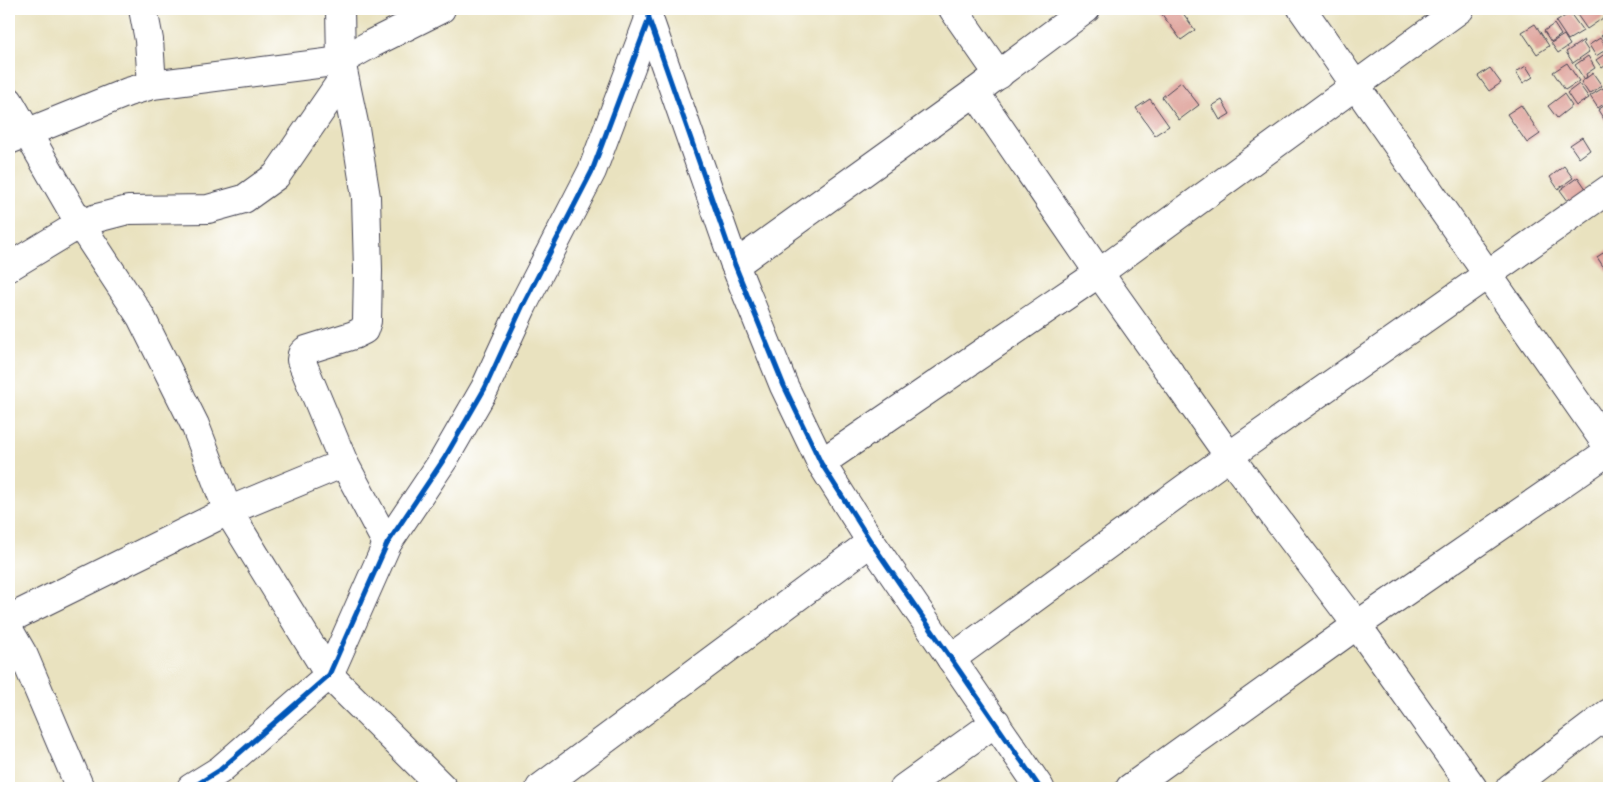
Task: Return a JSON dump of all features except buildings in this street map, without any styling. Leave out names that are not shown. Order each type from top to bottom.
[{"type":"street","points":[[143,9],[149,40],[152,85]]},
{"type":"street","points":[[340,9],[343,69],[366,197],[367,321],[364,330],[306,350],[302,354],[301,360],[344,463],[387,544]]},
{"type":"street","points":[[9,267],[80,224],[97,218],[128,210],[208,209],[244,199],[276,176],[343,69],[371,44],[441,9]]},
{"type":"street","points":[[953,9],[998,75]]},
{"type":"street","points":[[735,265],[975,92],[1086,9]]},
{"type":"street","points":[[1302,9],[1609,448]]},
{"type":"street","points":[[821,463],[1099,273],[1460,9]]},
{"type":"street","points":[[648,14],[735,265],[784,386],[821,463],[871,542],[1040,788]]},
{"type":"street","points":[[190,788],[220,770],[330,675],[387,544],[444,459],[485,388],[523,305],[592,171],[648,14]]},
{"type":"street","points":[[18,136],[128,92],[152,85],[343,69]]},
{"type":"street","points":[[975,92],[1099,273],[1229,456],[1358,625],[1473,788]]},
{"type":"street","points":[[9,101],[18,136],[80,224],[141,317],[195,425],[228,511],[330,675],[442,788]]},
{"type":"street","points":[[951,659],[1229,456],[1609,189]]},
{"type":"street","points":[[1130,788],[1358,625],[1609,451]]},
{"type":"street","points":[[9,619],[228,511],[344,463]]},
{"type":"street","points":[[540,788],[871,542]]},
{"type":"street","points":[[9,630],[24,656],[80,788]]},
{"type":"street","points":[[1510,788],[1609,713]]},
{"type":"street","points":[[904,788],[996,722]]},
{"type":"cycle path","points":[[648,9],[649,19],[735,265],[784,386],[821,463],[871,542],[1040,788]]},
{"type":"cycle path","points":[[191,788],[220,770],[329,675],[387,544],[444,459],[485,388],[523,305],[592,171],[649,19]]}]
